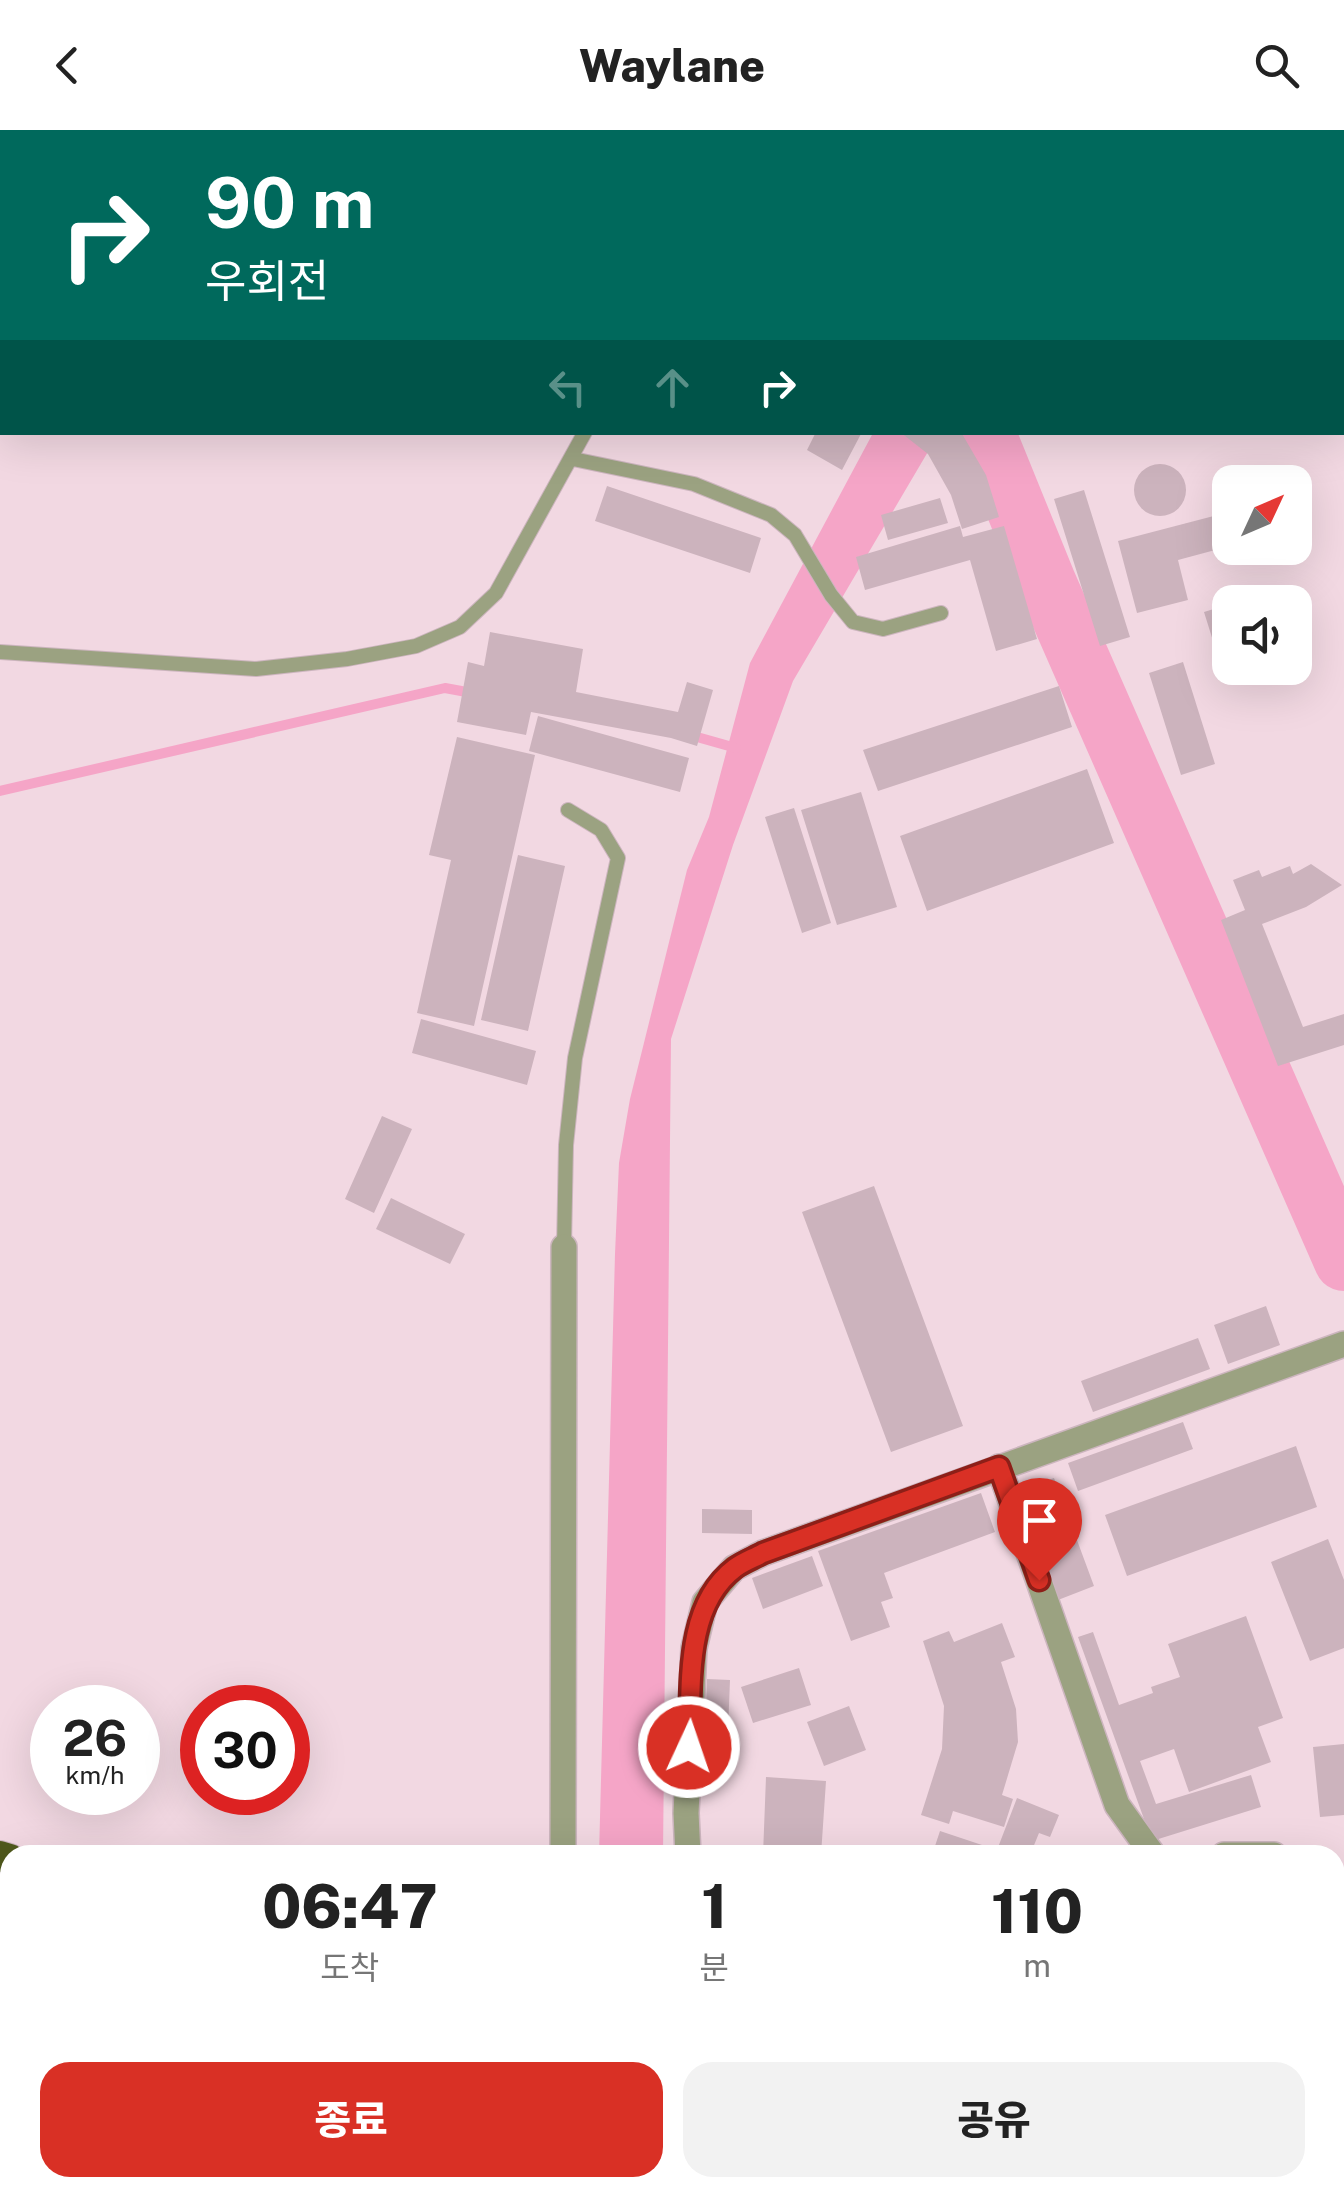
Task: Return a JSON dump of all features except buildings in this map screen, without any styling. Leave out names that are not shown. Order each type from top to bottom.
[{"type":"street","points":[[563,1845],[564,1247]]},
{"type":"street","points":[[688,1845],[694,1648],[706,1602],[734,1568],[763,1553],[1344,1344]]},
{"type":"street","points":[[999,1467],[1118,1805],[1146,1845]]},
{"type":"lane","points":[[0,652],[256,669],[416,646],[460,628],[496,593],[585,435]]},
{"type":"lane","points":[[573,459],[694,484],[771,515],[795,536],[831,595],[853,622],[883,629],[941,613]]},
{"type":"lane","points":[[564,1247],[566,1145],[575,1058],[618,858],[601,830],[568,810]]},
{"type":"shaded area","points":[[872,435],[938,435],[793,681],[733,845],[671,1039],[663,1845],[599,1845],[619,1163],[630,1099],[687,870],[709,817],[750,663]]},
{"type":"waterway","points":[[986,435],[1046,582],[1344,1261]]},
{"type":"waterway","points":[[0,791],[445,688],[472,693]]},
{"type":"waterway","points":[[690,735],[736,748]]},
{"type":"route","points":[[689,1747],[694,1648],[706,1602],[734,1568],[763,1553],[999,1467],[1039,1580]]}]
